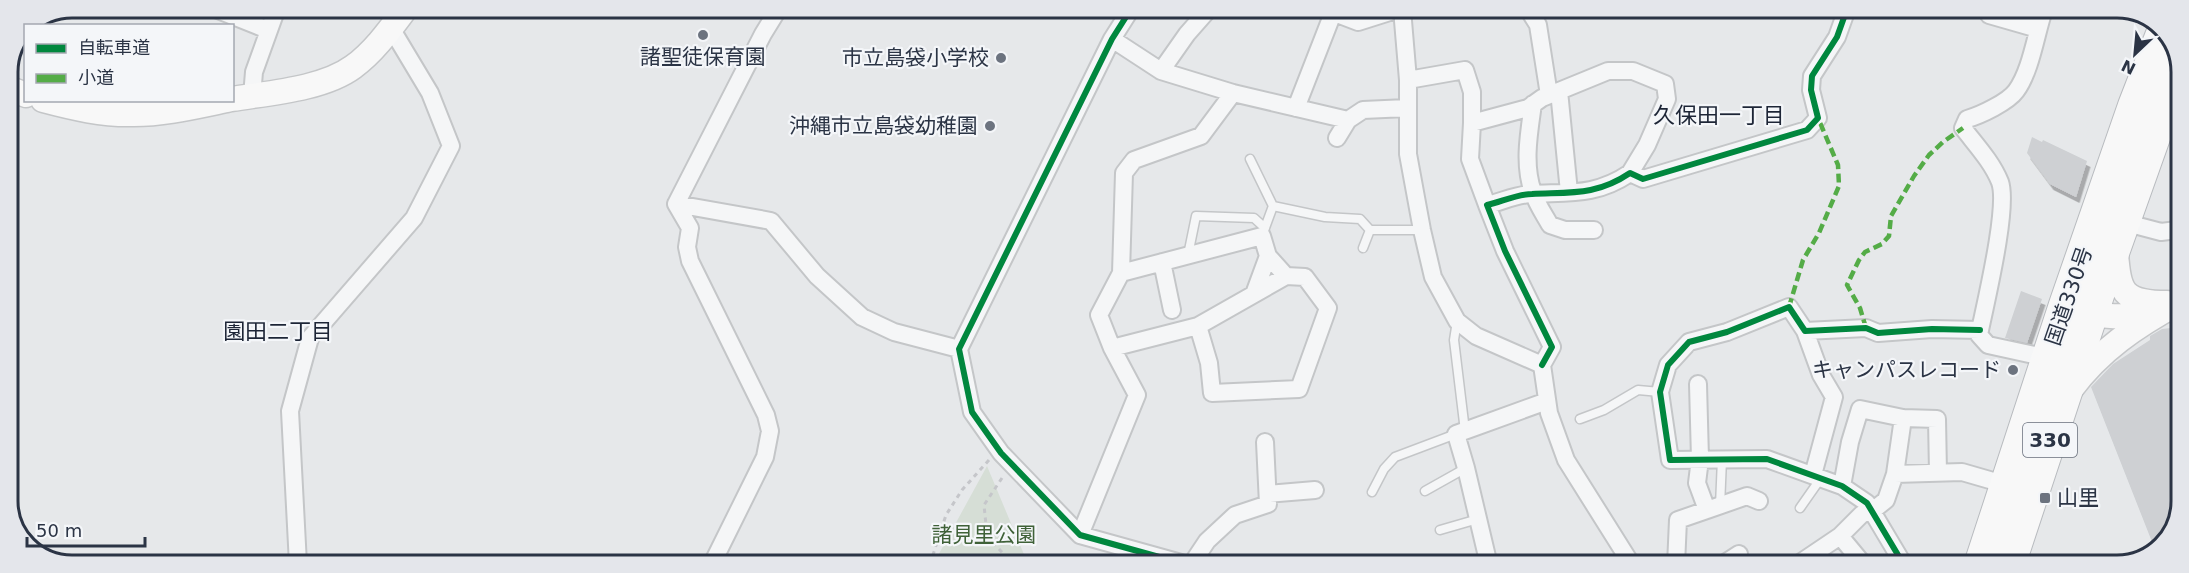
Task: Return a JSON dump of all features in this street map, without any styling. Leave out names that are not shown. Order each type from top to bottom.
[{"type":"highway","name":"国道330号","points":[[2012,555],[2063,400],[2078,310],[2134,106],[2160,39]]},
{"type":"highway","name":"国道330号","points":[[1983,555],[2048,358],[2078,310],[2119,232],[2171,89]]},
{"type":"street","points":[[238,18],[268,30]]},
{"type":"street","points":[[242,98],[254,72],[273,18]]},
{"type":"street","points":[[242,98],[332,79],[353,67],[398,18]]},
{"type":"street","points":[[676,204],[773,18]]},
{"type":"street","points":[[1125,18],[1112,39],[959,349],[972,412],[1010,467],[1080,535],[1132,555]]},
{"type":"street","points":[[1161,71],[1201,18]]},
{"type":"street","points":[[1296,108],[1327,18]]},
{"type":"street","points":[[1347,18],[1358,22],[1371,18]]},
{"type":"street","points":[[1401,18],[1408,80],[1408,154],[1433,277],[1458,321],[1476,336],[1542,365]]},
{"type":"street","points":[[1534,18],[1538,25],[1554,93],[1569,192]]},
{"type":"street","points":[[1630,173],[1643,179],[1807,130],[1818,118],[1810,90],[1812,76],[1837,37],[1844,18]]},
{"type":"street","points":[[2000,18],[2038,29]]},
{"type":"street","points":[[2041,18],[2016,92],[1982,115],[1967,119],[1963,128],[1988,161],[2001,184],[2002,212],[1979,335],[1988,345],[2048,358]]},
{"type":"street","points":[[298,555],[290,411],[310,338],[414,218],[451,146],[430,93],[391,28]]},
{"type":"street","points":[[1112,39],[1161,71],[1233,93],[1348,120]]},
{"type":"street","points":[[1408,80],[1465,70],[1473,92],[1470,159],[1505,251],[1552,347],[1542,365],[1548,413],[1566,460],[1626,555]]},
{"type":"street","points":[[1472,123],[1528,108],[1554,93],[1608,71],[1633,71],[1665,84],[1667,99],[1647,145],[1630,173],[1613,185],[1591,191],[1533,193],[1487,205]]},
{"type":"street","points":[[1080,535],[1137,395],[1112,348],[1099,315],[1121,273],[1124,173],[1134,160],[1201,136],[1233,93]]},
{"type":"street","points":[[50,102],[76,109],[136,114],[214,102]]},
{"type":"street","points":[[1533,104],[1528,140],[1529,175],[1533,193],[1550,225],[1565,230],[1594,230]]},
{"type":"street","points":[[1337,138],[1348,120],[1363,110],[1407,108]]},
{"type":"street","points":[[676,204],[771,221],[817,276],[862,317],[894,332],[959,349]]},
{"type":"street","points":[[676,204],[690,228],[687,247],[690,261],[766,415],[770,431],[765,457],[716,555]]},
{"type":"street","points":[[2171,231],[2119,232],[2117,276],[2122,290],[2133,298],[2152,303],[2171,303]]},
{"type":"street","points":[[1121,273],[1263,232],[1268,256],[1286,276]]},
{"type":"street","points":[[1254,294],[1268,256]]},
{"type":"street","points":[[1162,262],[1172,310]]},
{"type":"street","points":[[1112,348],[1198,326],[1286,276],[1305,277],[1328,308],[1299,389],[1212,393],[1209,363],[1198,326]]},
{"type":"street","points":[[2078,310],[2104,317],[2132,316],[2171,306]]},
{"type":"street","points":[[1817,476],[1834,397],[1821,375],[1805,331],[1789,307],[1727,332],[1689,342],[1668,365],[1660,392],[1670,460],[1767,459],[1842,486],[1868,503],[1871,512],[1898,555]]},
{"type":"street","points":[[2063,400],[2100,354],[2142,323],[2171,307]]},
{"type":"street","points":[[1805,331],[1866,328],[1878,333],[1932,329],[1980,330]]},
{"type":"street","points":[[1698,384],[1700,459],[1697,483],[1714,508]]},
{"type":"street","points":[[1487,555],[1460,433],[1547,401]]},
{"type":"street","points":[[1842,486],[1850,442],[1860,410],[1903,418],[1936,419],[1938,473]]},
{"type":"street","points":[[1812,555],[1840,536],[1862,514],[1871,512],[1886,500],[1895,474],[1903,418]]},
{"type":"street","points":[[1197,555],[1235,515],[1268,504],[1265,442]]},
{"type":"street","points":[[1895,474],[1962,472],[2007,485]]},
{"type":"street","points":[[1268,494],[1315,490]]},
{"type":"street","points":[[1677,555],[1678,520],[1747,496],[1759,501]]},
{"type":"street","points":[[1840,536],[1856,555]]},
{"type":"lane","points":[[1250,159],[1273,206],[1263,232]]},
{"type":"lane","points":[[1273,206],[1325,217],[1360,219],[1371,230],[1422,230]]},
{"type":"lane","points":[[1188,255],[1196,216],[1254,218],[1263,232]]},
{"type":"lane","points":[[1363,248],[1371,230]]},
{"type":"lane","points":[[1371,492],[1384,469],[1395,457],[1460,433],[1454,340],[1458,321]]},
{"type":"lane","points":[[1580,419],[1604,410],[1638,390],[1660,392]]},
{"type":"lane","points":[[1714,508],[1722,459]]},
{"type":"lane","points":[[1425,491],[1466,468]]},
{"type":"lane","points":[[1800,508],[1817,476]]},
{"type":"lane","points":[[1440,530],[1479,519]]},
{"type":"path","points":[[933,555],[946,515],[962,490],[989,460],[1010,467],[984,505],[987,535],[1004,555]]},
{"type":"green space","name":"諸見里公園","points":[[987,466],[1024,555],[938,555]]},
{"type":"building","points":[[2032,137],[2087,161],[2076,197],[2050,184],[2027,153]]},
{"type":"building","points":[[2021,291],[2042,299],[2027,343],[2005,338]]},
{"type":"building","points":[[2171,328],[2171,508],[2162,531],[2152,542],[2091,387],[2113,364],[2150,340],[2150,336],[2162,329]]},
{"type":"marked path","points":[[1789,307],[1803,260],[1819,233],[1839,186],[1838,165],[1818,118]]},
{"type":"marked path","points":[[1866,328],[1860,308],[1847,285],[1859,260],[1865,252],[1882,244],[1889,236],[1891,216],[1929,155],[1963,128]]},
{"type":"cycle path","points":[[1125,18],[1112,39],[959,349],[972,412],[1001,453],[1080,535],[1152,555]]},
{"type":"cycle path","points":[[1542,365],[1552,347],[1505,251],[1487,205],[1526,194],[1571,193],[1594,189],[1606,186],[1630,173],[1643,179],[1807,130],[1818,118],[1811,90],[1812,76],[1837,37],[1844,18]]},
{"type":"cycle path","points":[[1898,555],[1867,503],[1842,486],[1767,459],[1670,460],[1660,392],[1668,365],[1689,342],[1727,332],[1789,307],[1805,331],[1866,328],[1878,333],[1932,329],[1980,330]]},
{"type":"place","name":"諸聖徒保育園","points":[[703,35]]},
{"type":"place","name":"市立島袋小学校","points":[[1001,58]]},
{"type":"place","name":"沖縄市立島袋幼稚園","points":[[990,126]]},
{"type":"place","name":"キャンパスレコード","points":[[2013,370]]},
{"type":"place","name":"山里","points":[[2045,498]]},
{"type":"district","name":"久保田一丁目","points":[[1719,115]]},
{"type":"district","name":"園田二丁目","points":[[278,331]]}]
